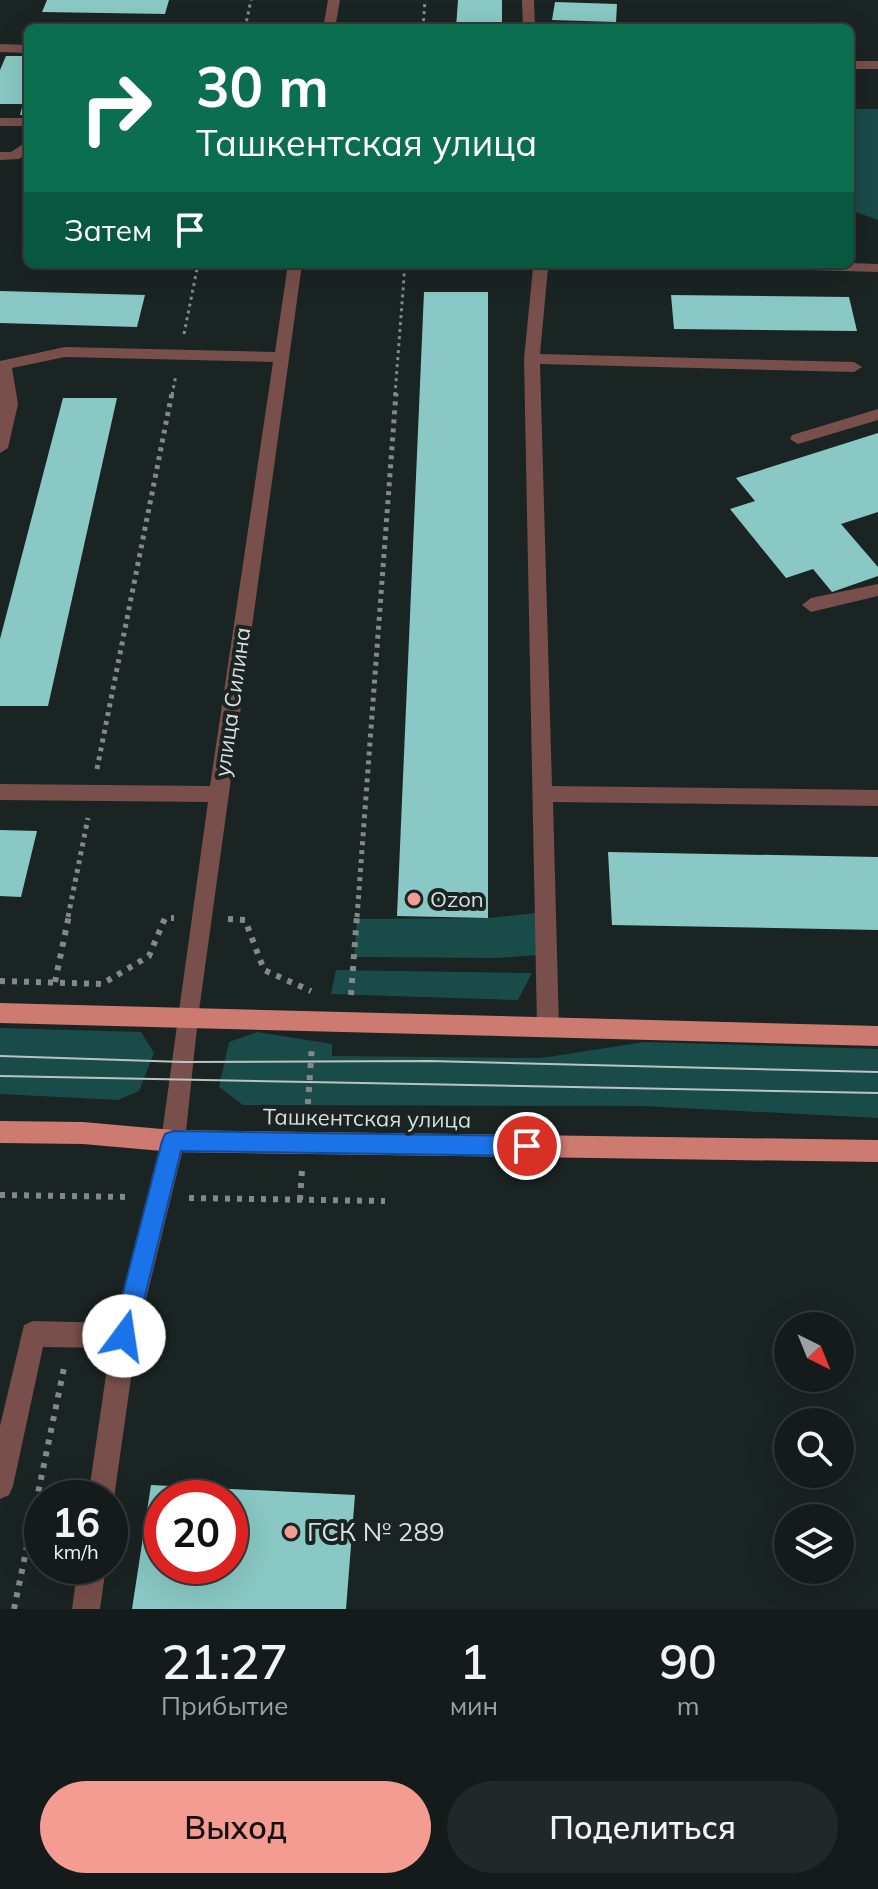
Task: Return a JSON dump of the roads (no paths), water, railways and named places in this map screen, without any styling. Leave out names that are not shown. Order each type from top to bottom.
[{"type":"main road","points":[[0,1013],[878,1036]]},
{"type":"main road","name":"Ташкентская улица","points":[[0,1132],[83,1133],[173,1141],[878,1151]]},
{"type":"street","points":[[330,24],[334,0]]},
{"type":"street","points":[[528,0],[529,24]]},
{"type":"street","points":[[0,48],[24,49]]},
{"type":"street","points":[[854,65],[878,65]]},
{"type":"street","points":[[0,122],[24,122]]},
{"type":"street","points":[[0,156],[14,156],[24,148]]},
{"type":"street","points":[[854,267],[878,268]]},
{"type":"street","name":"улица Силина","points":[[104,1480],[124,1336],[173,1141],[187,1018],[204,917],[294,268]]},
{"type":"street","points":[[532,268],[548,1027]]},
{"type":"street","points":[[0,448],[10,404],[2,366],[65,352],[282,357]]},
{"type":"street","points":[[532,359],[854,367]]},
{"type":"street","points":[[798,439],[878,414]]},
{"type":"street","points":[[811,605],[878,590]]},
{"type":"street","points":[[0,792],[219,794]]},
{"type":"street","points":[[544,794],[878,798]]},
{"type":"street","points":[[0,1486],[33,1334],[124,1336]]},
{"type":"street","points":[[86,1609],[89,1584]]},
{"type":"tram line","points":[[0,1056],[183,1062],[429,1061],[878,1072]]},
{"type":"tram line","points":[[0,1076],[878,1093]]},
{"type":"place","name":"Ozon","points":[[414,899]]},
{"type":"place","name":"ГСК № 289","points":[[291,1532]]}]
